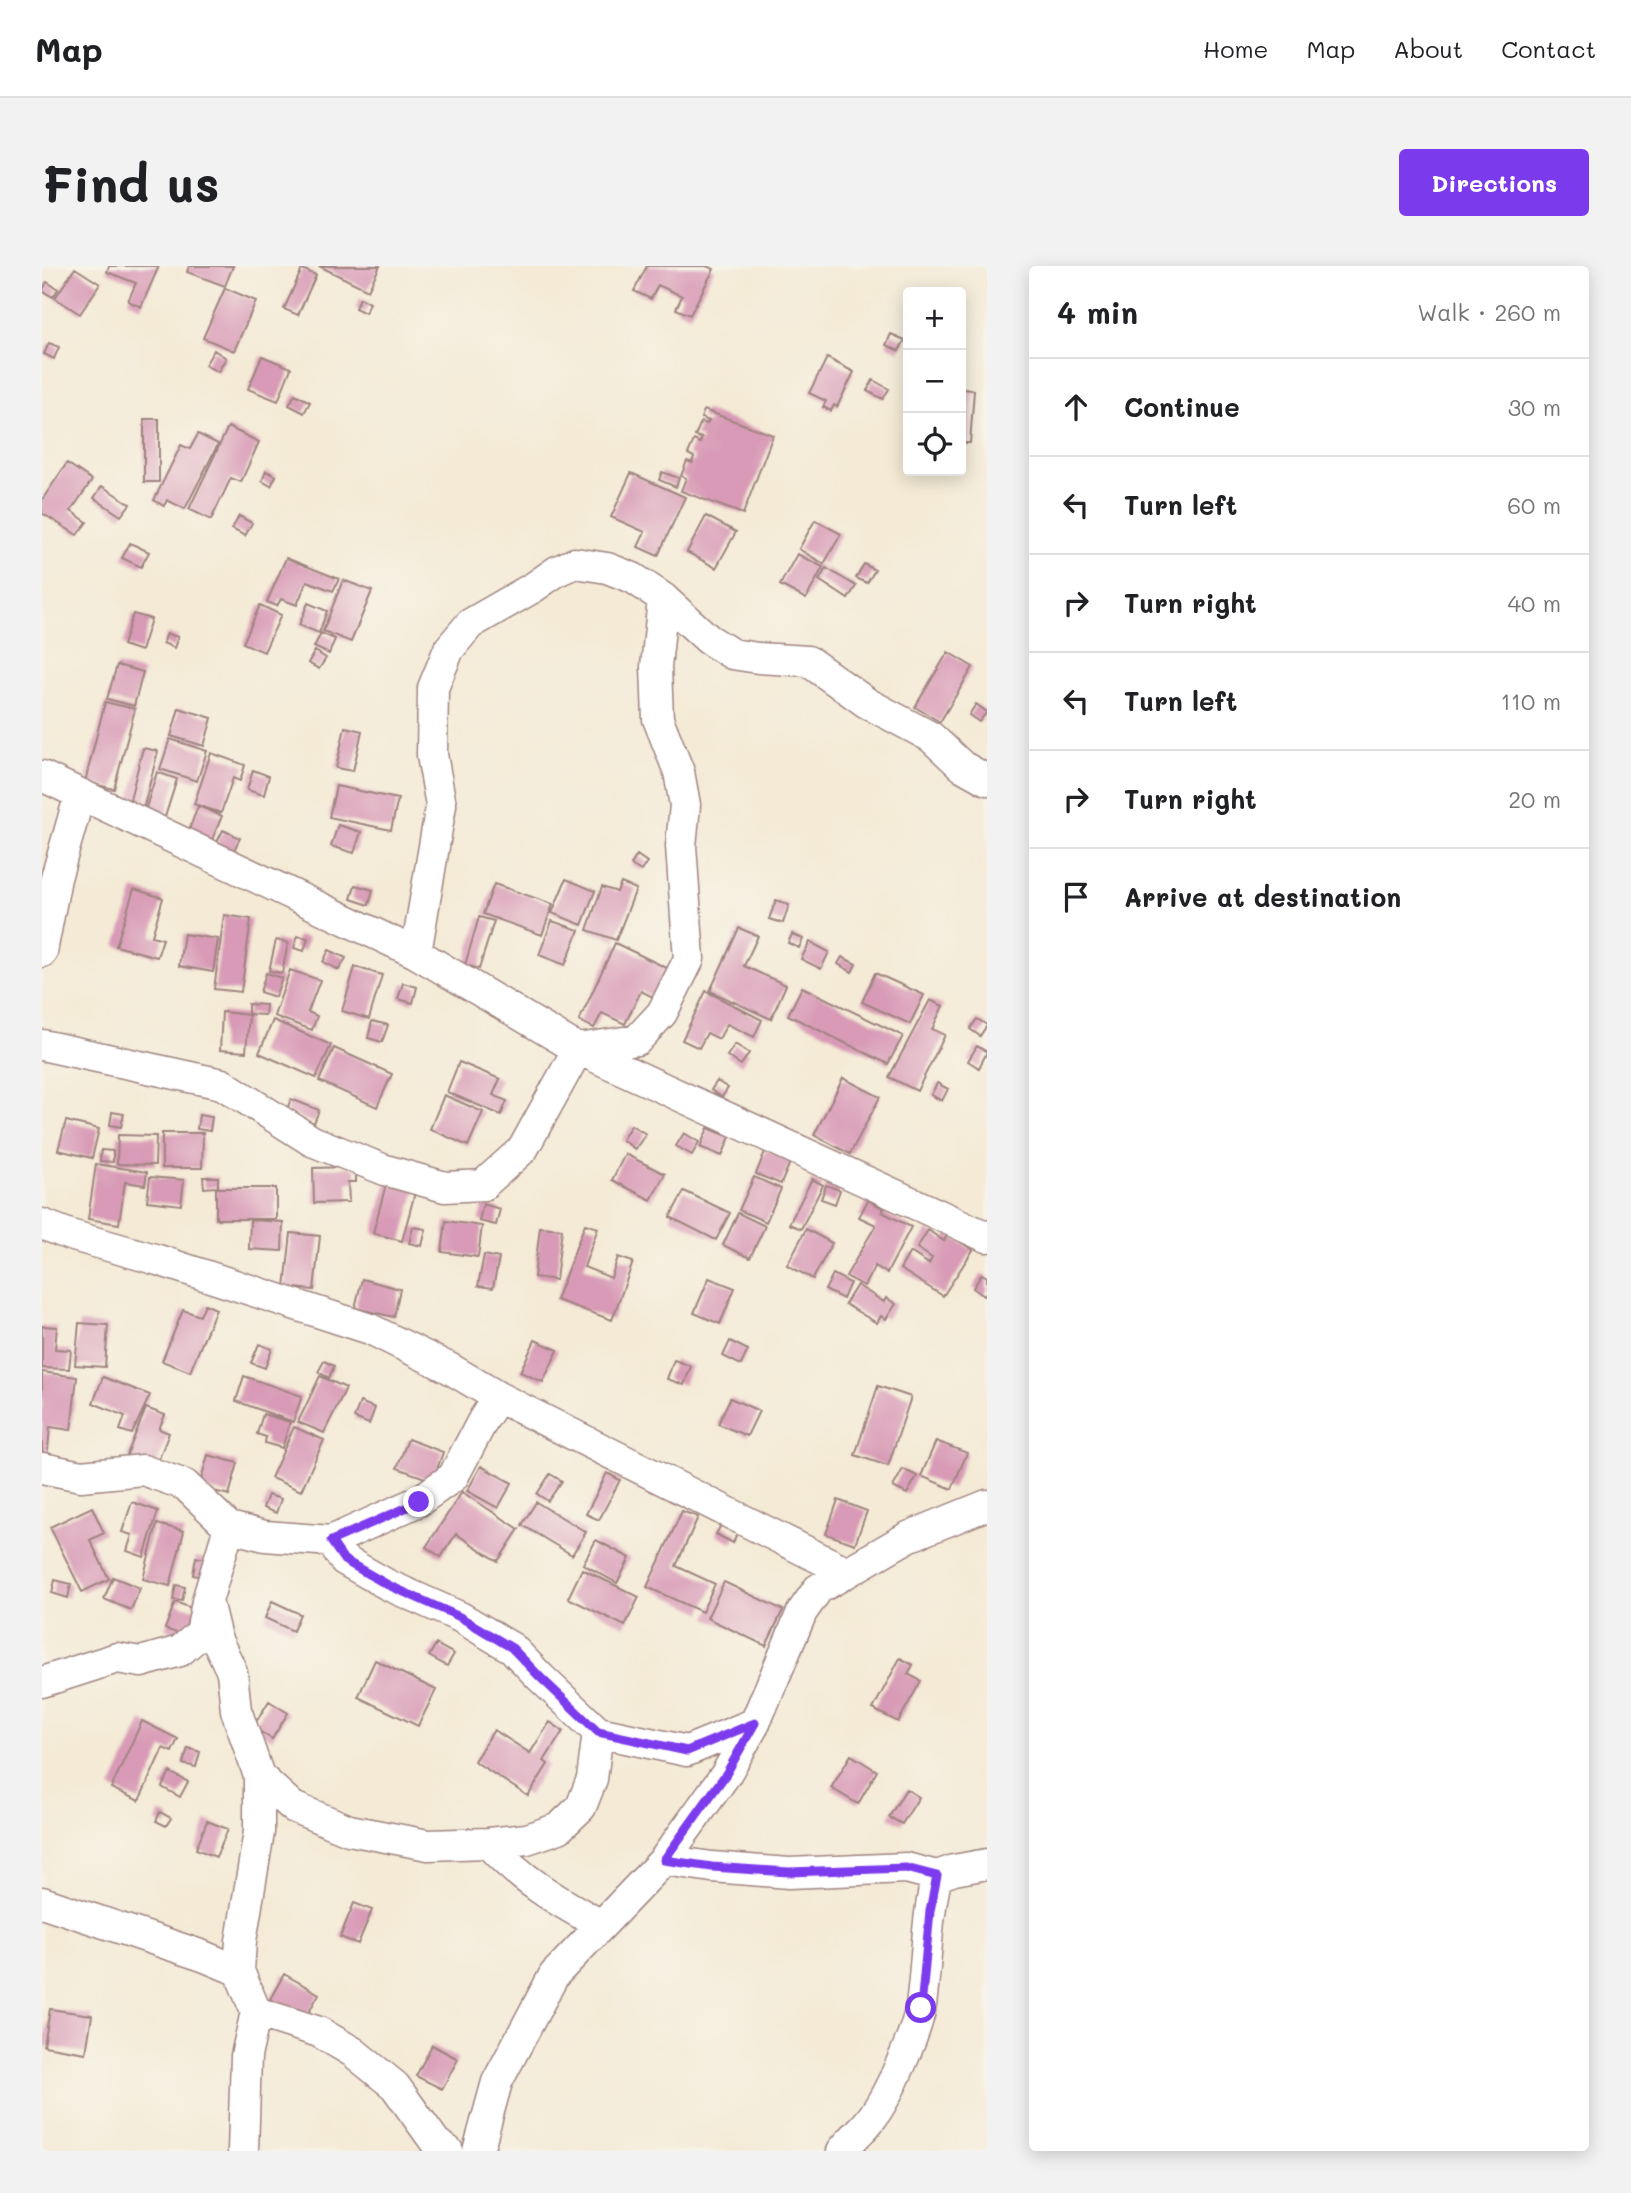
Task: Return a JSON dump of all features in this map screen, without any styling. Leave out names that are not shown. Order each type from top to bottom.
[{"type":"street","points":[[416,953],[441,806],[432,755],[433,688],[449,649],[470,624],[517,598],[557,571],[575,563],[607,568],[634,578],[663,598],[708,639],[732,654],[808,661],[867,703],[932,737],[962,766],[987,780]]},
{"type":"street","points":[[578,1049],[637,1040],[662,1013],[689,959],[681,846],[685,806],[679,772],[658,719],[656,667],[663,598]]},
{"type":"street","points":[[42,776],[416,953],[578,1049],[987,1237]]},
{"type":"street","points":[[42,952],[56,878],[80,794]]},
{"type":"street","points":[[42,1045],[222,1084],[312,1141],[385,1170],[445,1187],[483,1185],[523,1149],[578,1049]]},
{"type":"street","points":[[42,1224],[69,1235],[158,1260],[370,1329],[449,1368],[498,1397],[845,1571]]},
{"type":"street","points":[[42,1468],[81,1476],[143,1470],[185,1485],[229,1527],[264,1536],[331,1541],[419,1502],[453,1477],[498,1397]]},
{"type":"street","points":[[478,2151],[497,2082],[554,1975],[664,1860],[726,1774],[755,1723],[802,1612],[818,1589],[908,1537],[987,1505]]},
{"type":"street","points":[[42,1682],[117,1658],[141,1662],[180,1651],[201,1633],[207,1601],[229,1527]]},
{"type":"street","points":[[331,1541],[344,1560],[388,1585],[460,1617],[512,1648],[598,1732],[687,1751],[755,1723]]},
{"type":"street","points":[[207,1601],[216,1638],[232,1672],[236,1710],[259,1776],[259,1832],[241,1941],[239,1971],[256,2012],[246,2056],[243,2151]]},
{"type":"street","points":[[259,1776],[293,1807],[349,1830],[428,1845],[527,1839],[559,1828],[581,1807],[592,1779],[598,1732]]},
{"type":"street","points":[[488,1843],[507,1864],[540,1891],[601,1925]]},
{"type":"street","points":[[664,1860],[712,1867],[789,1872],[906,1868],[937,1876],[987,1864]]},
{"type":"street","points":[[842,2151],[871,2119],[903,2060],[921,2008],[930,1911],[937,1876]]},
{"type":"street","points":[[42,1902],[203,1956],[239,1971]]},
{"type":"street","points":[[256,2012],[319,2032],[354,2052],[396,2086],[436,2143],[448,2151]]},
{"type":"building","points":[[109,266],[159,266],[141,307],[128,301],[136,283],[107,272]]},
{"type":"building","points":[[189,266],[233,266],[225,286],[187,272]]},
{"type":"building","points":[[319,266],[380,266],[368,290]]},
{"type":"building","points":[[647,266],[706,266],[714,269],[690,315],[676,309],[682,296],[658,285],[651,299],[634,291]]},
{"type":"building","points":[[75,268],[100,284],[80,314],[55,298]]},
{"type":"building","points":[[302,269],[316,275],[298,315],[284,309]]},
{"type":"building","points":[[47,282],[58,289],[53,297],[42,291]]},
{"type":"building","points":[[225,288],[256,301],[234,351],[203,338]]},
{"type":"building","points":[[360,298],[370,303],[365,313],[355,308]]},
{"type":"building","points":[[891,334],[903,339],[899,351],[886,345]]},
{"type":"building","points":[[49,343],[59,347],[54,359],[44,354]]},
{"type":"building","points":[[214,350],[226,358],[218,372],[205,365]]},
{"type":"building","points":[[262,356],[291,368],[278,401],[248,389]]},
{"type":"building","points":[[827,358],[854,372],[837,407],[834,405],[831,411],[823,407],[826,401],[809,393]]},
{"type":"building","points":[[873,380],[889,389],[883,399],[867,391]]},
{"type":"building","points":[[966,389],[974,390],[970,443],[966,443]]},
{"type":"building","points":[[295,394],[310,402],[304,413],[289,405]]},
{"type":"building","points":[[704,410],[773,435],[743,514],[681,491],[686,478],[681,476],[687,461],[692,463],[694,457],[688,454],[694,440],[700,443],[702,438],[695,436],[701,422],[707,424],[709,421],[701,418]]},
{"type":"building","points":[[144,419],[159,419],[159,482],[144,482]]},
{"type":"building","points":[[228,427],[259,442],[241,482],[231,478],[211,520],[189,509]]},
{"type":"building","points":[[198,434],[218,444],[185,509],[167,500],[164,506],[154,500],[181,445],[190,449]]},
{"type":"building","points":[[67,463],[92,480],[71,511],[87,522],[77,535],[42,513],[42,500]]},
{"type":"building","points":[[266,471],[276,476],[271,486],[262,481]]},
{"type":"building","points":[[662,472],[679,478],[676,487],[659,480]]},
{"type":"building","points":[[631,473],[685,497],[658,556],[638,547],[645,532],[611,517]]},
{"type":"building","points":[[102,486],[130,504],[121,516],[94,498]]},
{"type":"building","points":[[239,516],[252,523],[245,536],[232,529]]},
{"type":"building","points":[[706,516],[736,532],[716,568],[687,552]]},
{"type":"building","points":[[815,520],[841,534],[824,564],[799,549]]},
{"type":"building","points":[[130,543],[149,552],[141,567],[122,558]]},
{"type":"building","points":[[797,554],[823,567],[806,599],[780,585]]},
{"type":"building","points":[[286,558],[339,579],[333,591],[307,581],[297,605],[281,599],[277,606],[267,602]]},
{"type":"building","points":[[864,564],[875,570],[867,583],[856,578]]},
{"type":"building","points":[[826,568],[856,586],[848,599],[819,580]]},
{"type":"building","points":[[343,580],[372,591],[351,642],[323,631]]},
{"type":"building","points":[[308,603],[327,611],[319,633],[299,625]]},
{"type":"building","points":[[260,605],[281,615],[264,652],[243,643]]},
{"type":"building","points":[[133,614],[151,619],[141,651],[123,645]]},
{"type":"building","points":[[321,633],[335,639],[329,654],[314,647]]},
{"type":"building","points":[[167,634],[178,637],[174,648],[163,643]]},
{"type":"building","points":[[315,651],[326,658],[319,669],[308,663]]},
{"type":"building","points":[[948,652],[973,667],[940,722],[915,707]]},
{"type":"building","points":[[117,665],[143,672],[134,706],[107,699]]},
{"type":"building","points":[[105,702],[135,709],[114,789],[85,782]]},
{"type":"building","points":[[976,704],[987,712],[979,722],[969,715]]},
{"type":"building","points":[[179,708],[212,718],[204,746],[171,736]]},
{"type":"building","points":[[345,727],[362,731],[353,771],[336,768]]},
{"type":"building","points":[[170,739],[207,751],[197,781],[160,769]]},
{"type":"building","points":[[143,748],[158,751],[142,814],[127,811]]},
{"type":"building","points":[[211,753],[245,765],[240,781],[233,778],[221,813],[194,804]]},
{"type":"building","points":[[253,770],[269,776],[264,795],[247,790]]},
{"type":"building","points":[[157,772],[177,779],[164,820],[144,814]]},
{"type":"building","points":[[336,786],[398,799],[391,830],[329,817]]},
{"type":"building","points":[[198,806],[222,816],[209,847],[186,838]]},
{"type":"building","points":[[338,825],[361,832],[354,853],[331,846]]},
{"type":"building","points":[[223,830],[240,838],[230,858],[213,850]]},
{"type":"building","points":[[637,855],[647,862],[641,871],[631,865]]},
{"type":"building","points":[[566,879],[595,891],[582,925],[552,913]]},
{"type":"building","points":[[621,883],[636,889],[616,940],[587,930],[602,887],[617,892]]},
{"type":"building","points":[[494,884],[553,904],[542,935],[483,914]]},
{"type":"building","points":[[355,885],[373,890],[369,905],[351,899]]},
{"type":"building","points":[[134,889],[163,898],[152,936],[163,939],[157,957],[116,946]]},
{"type":"building","points":[[776,900],[789,905],[783,923],[769,919]]},
{"type":"building","points":[[224,915],[251,919],[241,992],[214,989]]},
{"type":"building","points":[[479,917],[494,921],[479,969],[465,965]]},
{"type":"building","points":[[552,921],[579,930],[565,965],[539,955]]},
{"type":"building","points":[[739,928],[758,936],[744,966],[786,985],[771,1019],[710,991]]},
{"type":"building","points":[[184,934],[218,939],[213,972],[179,966]]},
{"type":"building","points":[[792,934],[803,939],[799,948],[788,943]]},
{"type":"building","points":[[297,936],[308,938],[304,951],[294,948]]},
{"type":"building","points":[[276,940],[288,943],[282,973],[269,971]]},
{"type":"building","points":[[810,942],[829,952],[821,969],[801,959]]},
{"type":"building","points":[[615,943],[675,972],[661,1001],[641,991],[625,1024],[602,1013],[594,1028],[579,1021]]},
{"type":"building","points":[[329,950],[346,958],[339,970],[323,962]]},
{"type":"building","points":[[842,957],[856,964],[852,972],[838,964]]},
{"type":"building","points":[[355,967],[382,975],[369,1019],[342,1011]]},
{"type":"building","points":[[290,970],[320,980],[308,1012],[317,1016],[312,1030],[274,1016]]},
{"type":"building","points":[[266,973],[282,978],[275,997],[260,992]]},
{"type":"building","points":[[875,973],[924,995],[910,1024],[862,1002]]},
{"type":"building","points":[[403,983],[417,987],[413,1003],[398,999]]},
{"type":"building","points":[[802,987],[903,1036],[888,1064],[788,1015]]},
{"type":"building","points":[[706,991],[762,1020],[754,1037],[727,1024],[719,1039],[707,1033],[699,1048],[682,1040]]},
{"type":"building","points":[[930,1000],[943,1006],[932,1029],[945,1035],[917,1091],[889,1077]]},
{"type":"building","points":[[248,1004],[266,1005],[265,1015],[248,1014]]},
{"type":"building","points":[[222,1012],[249,1015],[246,1052],[220,1050]]},
{"type":"building","points":[[977,1019],[987,1025],[980,1036],[970,1029]]},
{"type":"building","points":[[273,1020],[331,1045],[316,1078],[259,1053]]},
{"type":"building","points":[[372,1021],[388,1025],[382,1042],[368,1038]]},
{"type":"building","points":[[735,1044],[749,1053],[741,1065],[727,1056]]},
{"type":"building","points":[[977,1046],[987,1052],[979,1068],[968,1061]]},
{"type":"building","points":[[334,1048],[392,1074],[377,1107],[319,1081]]},
{"type":"building","points":[[459,1062],[500,1079],[493,1095],[507,1101],[501,1115],[447,1092]]},
{"type":"building","points":[[843,1078],[880,1097],[850,1154],[814,1135]]},
{"type":"building","points":[[717,1081],[728,1088],[722,1097],[711,1090]]},
{"type":"building","points":[[937,1083],[948,1089],[942,1101],[931,1095]]},
{"type":"building","points":[[444,1095],[483,1112],[468,1146],[430,1129]]},
{"type":"building","points":[[291,1099],[319,1110],[314,1123],[286,1112]]},
{"type":"building","points":[[112,1112],[124,1114],[121,1127],[110,1125]]},
{"type":"building","points":[[199,1115],[212,1117],[210,1131],[197,1129]]},
{"type":"building","points":[[66,1121],[99,1129],[92,1158],[58,1150]]},
{"type":"building","points":[[631,1125],[646,1134],[635,1149],[622,1140]]},
{"type":"building","points":[[708,1128],[730,1137],[722,1156],[700,1147]]},
{"type":"building","points":[[162,1133],[203,1133],[202,1168],[162,1168]]},
{"type":"building","points":[[684,1133],[699,1142],[692,1155],[676,1146]]},
{"type":"building","points":[[118,1135],[156,1136],[155,1165],[117,1164]]},
{"type":"building","points":[[766,1149],[791,1160],[781,1184],[756,1174]]},
{"type":"building","points":[[101,1150],[113,1151],[113,1162],[100,1161]]},
{"type":"building","points":[[625,1154],[665,1174],[651,1200],[612,1180]]},
{"type":"building","points":[[96,1164],[147,1172],[145,1185],[125,1182],[119,1224],[88,1219]]},
{"type":"building","points":[[313,1168],[356,1169],[356,1182],[348,1182],[349,1202],[314,1203]]},
{"type":"building","points":[[150,1177],[184,1180],[181,1205],[147,1201]]},
{"type":"building","points":[[203,1177],[218,1177],[218,1188],[276,1188],[276,1219],[216,1219],[216,1187],[204,1188]]},
{"type":"building","points":[[388,1177],[417,1185],[402,1241],[373,1233]]},
{"type":"building","points":[[754,1177],[781,1189],[766,1222],[739,1210]]},
{"type":"building","points":[[812,1179],[823,1185],[801,1229],[789,1224]]},
{"type":"building","points":[[826,1185],[840,1190],[835,1204],[821,1199]]},
{"type":"building","points":[[684,1191],[730,1213],[716,1240],[670,1217]]},
{"type":"building","points":[[868,1200],[884,1209],[882,1212],[911,1227],[887,1273],[875,1266],[864,1286],[846,1276],[876,1225],[859,1217]]},
{"type":"building","points":[[483,1204],[500,1209],[496,1225],[479,1221]]},
{"type":"building","points":[[738,1213],[765,1226],[750,1258],[723,1245]]},
{"type":"building","points":[[250,1220],[283,1222],[282,1251],[249,1249]]},
{"type":"building","points":[[446,1221],[482,1226],[478,1257],[442,1252]]},
{"type":"building","points":[[585,1224],[598,1228],[584,1267],[611,1278],[618,1257],[633,1262],[612,1320],[556,1300]]},
{"type":"building","points":[[413,1227],[426,1229],[422,1246],[409,1243]]},
{"type":"building","points":[[540,1227],[562,1229],[556,1280],[534,1277]]},
{"type":"building","points":[[806,1229],[832,1243],[813,1279],[787,1265]]},
{"type":"building","points":[[928,1230],[944,1241],[948,1234],[973,1250],[943,1296],[900,1269],[910,1252],[929,1264],[932,1258],[917,1248]]},
{"type":"building","points":[[291,1233],[320,1236],[314,1290],[285,1287]]},
{"type":"building","points":[[484,1255],[499,1258],[493,1288],[478,1286]]},
{"type":"building","points":[[833,1274],[850,1283],[843,1299],[825,1290]]},
{"type":"building","points":[[982,1274],[987,1277],[987,1291],[984,1296],[973,1288]]},
{"type":"building","points":[[709,1278],[735,1288],[720,1324],[694,1313]]},
{"type":"building","points":[[362,1279],[400,1289],[394,1317],[355,1308]]},
{"type":"building","points":[[857,1285],[884,1302],[886,1298],[896,1304],[886,1319],[881,1316],[877,1323],[845,1304]]},
{"type":"building","points":[[205,1304],[216,1309],[190,1372],[162,1361],[183,1310],[200,1316]]},
{"type":"building","points":[[79,1323],[108,1325],[105,1367],[75,1365]]},
{"type":"building","points":[[42,1326],[57,1327],[55,1349],[71,1350],[69,1369],[42,1368]]},
{"type":"building","points":[[535,1340],[558,1350],[543,1382],[520,1372]]},
{"type":"building","points":[[730,1341],[748,1350],[741,1365],[723,1356]]},
{"type":"building","points":[[259,1344],[272,1349],[265,1368],[251,1363]]},
{"type":"building","points":[[674,1360],[691,1366],[684,1385],[667,1379]]},
{"type":"building","points":[[324,1361],[334,1366],[329,1378],[318,1372]]},
{"type":"building","points":[[42,1372],[77,1377],[71,1430],[50,1427],[47,1460],[42,1460]]},
{"type":"building","points":[[244,1376],[302,1396],[293,1422],[236,1401]]},
{"type":"building","points":[[320,1376],[346,1388],[324,1433],[298,1422]]},
{"type":"building","points":[[103,1377],[150,1395],[132,1434],[120,1430],[125,1416],[93,1403]]},
{"type":"building","points":[[878,1386],[911,1397],[888,1466],[855,1455]]},
{"type":"building","points":[[730,1398],[759,1411],[747,1436],[718,1424]]},
{"type":"building","points":[[360,1402],[375,1408],[369,1424],[354,1418]]},
{"type":"building","points":[[146,1408],[165,1415],[159,1429],[169,1433],[155,1469],[126,1457]]},
{"type":"building","points":[[263,1414],[290,1422],[282,1448],[265,1443],[266,1437],[257,1434]]},
{"type":"building","points":[[294,1427],[324,1440],[301,1491],[271,1478]]},
{"type":"building","points":[[408,1439],[443,1452],[433,1481],[397,1468]]},
{"type":"building","points":[[936,1441],[967,1453],[952,1489],[921,1476]]},
{"type":"building","points":[[208,1455],[238,1463],[229,1495],[199,1487]]},
{"type":"building","points":[[481,1466],[512,1483],[498,1508],[467,1491]]},
{"type":"building","points":[[903,1469],[917,1476],[907,1494],[893,1487]]},
{"type":"building","points":[[607,1473],[620,1480],[599,1520],[586,1514]]},
{"type":"building","points":[[550,1474],[562,1481],[548,1501],[537,1494]]},
{"type":"building","points":[[462,1492],[519,1529],[498,1561],[456,1534],[441,1557],[426,1547]]},
{"type":"building","points":[[268,1495],[281,1499],[276,1513],[263,1508]]},
{"type":"building","points":[[838,1500],[867,1511],[855,1544],[826,1534]]},
{"type":"building","points":[[132,1502],[158,1511],[144,1557],[127,1551],[132,1535],[122,1532]]},
{"type":"building","points":[[536,1502],[586,1532],[572,1555],[522,1525]]},
{"type":"building","points":[[92,1507],[104,1533],[90,1540],[109,1579],[82,1592],[50,1527]]},
{"type":"building","points":[[682,1511],[698,1517],[676,1566],[715,1584],[702,1612],[647,1587]]},
{"type":"building","points":[[157,1524],[184,1531],[170,1586],[143,1579]]},
{"type":"building","points":[[721,1525],[737,1533],[733,1543],[716,1534]]},
{"type":"building","points":[[596,1540],[630,1558],[617,1583],[583,1564]]},
{"type":"building","points":[[196,1557],[212,1560],[208,1578],[193,1575]]},
{"type":"building","points":[[582,1569],[639,1597],[625,1626],[568,1598]]},
{"type":"building","points":[[113,1577],[140,1588],[131,1610],[104,1599]]},
{"type":"building","points":[[55,1580],[71,1584],[68,1598],[52,1593]]},
{"type":"building","points":[[724,1582],[783,1610],[766,1646],[707,1618]]},
{"type":"building","points":[[176,1585],[185,1587],[182,1601],[173,1600]]},
{"type":"building","points":[[272,1601],[300,1614],[293,1631],[265,1618]]},
{"type":"building","points":[[175,1602],[200,1611],[191,1638],[165,1629]]},
{"type":"building","points":[[436,1644],[454,1654],[447,1666],[429,1656]]},
{"type":"building","points":[[900,1658],[913,1665],[908,1674],[921,1681],[898,1722],[873,1709]]},
{"type":"building","points":[[375,1660],[436,1690],[418,1726],[358,1697]]},
{"type":"building","points":[[269,1701],[288,1713],[272,1739],[253,1727]]},
{"type":"building","points":[[142,1721],[178,1739],[172,1752],[163,1748],[139,1801],[111,1788]]},
{"type":"building","points":[[550,1722],[563,1731],[544,1761],[548,1764],[528,1796],[474,1761],[494,1730],[530,1753]]},
{"type":"building","points":[[188,1748],[200,1752],[196,1767],[183,1764]]},
{"type":"building","points":[[851,1755],[877,1771],[858,1804],[831,1788]]},
{"type":"building","points":[[170,1772],[188,1782],[180,1797],[162,1787]]},
{"type":"building","points":[[906,1789],[919,1797],[902,1824],[889,1817]]},
{"type":"building","points":[[160,1812],[171,1818],[166,1826],[156,1821]]},
{"type":"building","points":[[207,1821],[228,1829],[216,1857],[196,1849]]},
{"type":"building","points":[[354,1903],[372,1910],[358,1944],[340,1937]]},
{"type":"building","points":[[284,1974],[319,1994],[305,2019],[270,1999]]},
{"type":"building","points":[[50,2009],[92,2015],[86,2053],[44,2046]]},
{"type":"building","points":[[432,2045],[458,2059],[442,2089],[416,2076]]},
{"type":"route","points":[[419,1502],[331,1541],[344,1560],[388,1585],[460,1617],[512,1648],[598,1732],[687,1751],[755,1723],[726,1774],[664,1860],[712,1867],[789,1872],[906,1868],[937,1876],[930,1911],[921,2008]]}]
